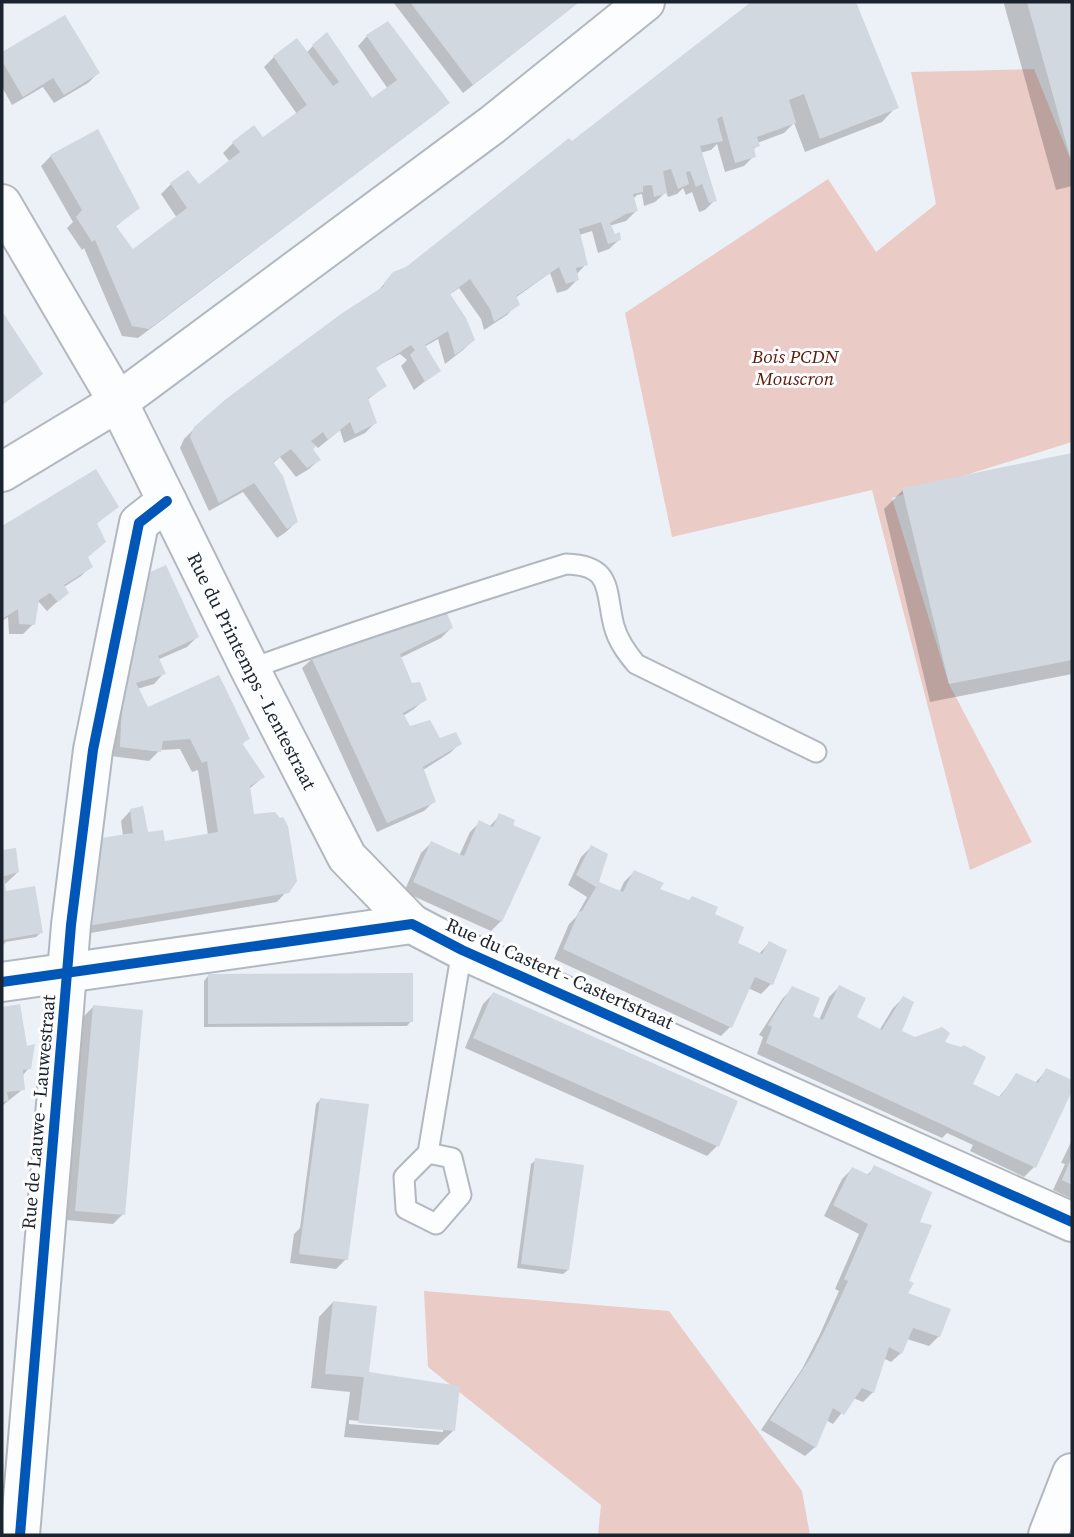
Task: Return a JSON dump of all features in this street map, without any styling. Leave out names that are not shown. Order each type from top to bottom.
[{"type":"street","points":[[2,472],[118,402],[492,125],[645,2]]},
{"type":"street","name":"Rue du Printemps - Lentestraat","points":[[2,204],[118,402],[347,858],[412,924]]},
{"type":"street","name":"Rue de Lauwe - Lauwestraat","points":[[20,1535],[67,972],[93,750],[139,523],[167,501]]},
{"type":"street","points":[[2,982],[412,924]]},
{"type":"street","name":"Rue du Castert - Castertstraat","points":[[412,924],[462,950],[1072,1222]]},
{"type":"street","points":[[1048,1535],[1072,1473]]},
{"type":"lane","points":[[250,669],[465,595],[566,564],[583,564],[600,576],[608,590],[614,626],[622,648],[636,664],[816,752]]},
{"type":"lane","name":"Rue du Castert - Castertstraat","points":[[428,1153],[462,950]]},
{"type":"green space","name":"Bois PCDN Mouscron","points":[[1034,69],[1072,163],[1072,442],[892,498],[949,684],[1032,842],[970,870],[872,490],[672,537],[625,313],[828,179],[876,252],[936,204],[911,72]]},
{"type":"green space","points":[[424,1291],[669,1311],[802,1491],[810,1535],[598,1535],[601,1505],[428,1367]]},
{"type":"building","points":[[410,2],[579,2],[473,85]]},
{"type":"building","points":[[751,2],[856,2],[899,108],[820,139],[804,94],[789,100],[796,123],[757,137],[760,146],[754,148],[756,157],[735,163],[722,116],[717,119],[723,141],[700,146],[717,201],[709,203],[702,184],[696,187],[690,171],[686,172],[689,184],[678,189],[671,169],[663,171],[667,193],[654,197],[652,185],[643,186],[643,192],[633,194],[638,211],[610,223],[615,234],[620,232],[621,240],[608,244],[601,222],[579,229],[588,265],[576,268],[579,280],[566,284],[559,267],[516,296],[520,305],[494,322],[490,309],[470,279],[450,294],[466,318],[475,340],[455,355],[448,331],[425,345],[441,371],[425,382],[410,355],[415,350],[411,345],[376,368],[387,386],[368,398],[377,423],[355,434],[350,422],[328,440],[323,432],[311,441],[321,460],[307,468],[291,449],[273,462],[283,476],[298,522],[287,529],[254,483],[219,503],[190,437],[194,427],[226,399],[341,314],[384,286],[393,272],[406,267],[569,138],[572,141]]},
{"type":"building","points":[[1027,2],[1072,2],[1072,160],[1071,160]]},
{"type":"building","points":[[65,15],[100,73],[64,95],[53,78],[23,97],[2,61],[2,52]]},
{"type":"building","points":[[388,21],[450,103],[149,329],[132,326],[95,240],[92,242],[76,217],[82,210],[50,155],[98,129],[140,208],[116,226],[133,249],[187,208],[170,183],[188,170],[199,184],[240,152],[232,142],[254,125],[263,137],[307,105],[273,56],[297,38],[333,86],[339,82],[312,45],[327,32],[372,98],[397,80],[366,35]]},
{"type":"building","points":[[2,311],[43,374],[2,405]]},
{"type":"building","points":[[1072,453],[1072,660],[949,684],[902,488]]},
{"type":"building","points":[[96,469],[119,507],[97,523],[106,542],[88,557],[93,567],[64,585],[69,593],[58,602],[50,593],[39,600],[35,625],[19,624],[18,609],[2,619],[2,526]]},
{"type":"building","points":[[166,565],[199,637],[158,656],[166,674],[136,683],[148,707],[219,675],[250,739],[242,743],[265,777],[250,786],[254,814],[275,812],[280,818],[283,817],[288,826],[297,881],[289,893],[87,926],[95,839],[133,833],[130,809],[143,806],[148,832],[163,830],[165,841],[218,832],[207,761],[202,763],[190,739],[163,741],[161,752],[120,747],[123,685],[148,573]]},
{"type":"building","points":[[446,611],[453,628],[400,654],[412,683],[420,682],[427,700],[403,713],[410,726],[430,720],[440,738],[456,732],[462,744],[423,767],[436,802],[387,823],[311,657]]},
{"type":"building","points":[[499,813],[515,820],[513,825],[541,837],[502,922],[413,882],[431,841],[464,856],[479,820],[493,827]]},
{"type":"building","points":[[591,845],[608,854],[599,882],[623,892],[634,870],[664,883],[660,889],[689,900],[692,896],[718,907],[715,914],[744,927],[738,943],[762,954],[769,941],[787,950],[773,985],[755,977],[732,1028],[563,949],[579,912],[596,887],[576,875]]},
{"type":"building","points":[[16,848],[19,872],[2,877],[2,850]]},
{"type":"building","points":[[2,877],[6,891],[35,886],[43,933],[2,940]]},
{"type":"building","points":[[413,973],[413,1022],[208,1024],[208,974]]},
{"type":"building","points":[[839,985],[866,998],[857,1017],[882,1030],[903,996],[914,1002],[902,1031],[915,1037],[942,1027],[950,1033],[945,1042],[961,1047],[964,1045],[986,1057],[973,1084],[1000,1097],[1016,1073],[1038,1083],[1046,1068],[1072,1080],[1072,1091],[1036,1168],[766,1043],[772,1027],[768,1025],[792,986],[820,998],[813,1016],[823,1020]]},
{"type":"building","points":[[493,992],[738,1101],[719,1147],[473,1038]]},
{"type":"building","points":[[20,1004],[27,1046],[35,1044],[31,1069],[23,1070],[25,1090],[7,1092],[9,1101],[2,1102],[2,1007]]},
{"type":"building","points":[[93,1005],[143,1010],[125,1215],[75,1211]]},
{"type":"building","points":[[320,1098],[369,1104],[348,1260],[299,1254]]},
{"type":"building","points":[[1072,1156],[1072,1185],[1062,1180]]},
{"type":"building","points":[[535,1158],[584,1165],[569,1270],[521,1264]]},
{"type":"building","points":[[874,1165],[932,1192],[920,1222],[932,1225],[909,1281],[914,1283],[908,1293],[951,1309],[940,1337],[913,1328],[902,1354],[889,1347],[874,1393],[862,1388],[844,1415],[833,1408],[816,1448],[770,1420],[811,1357],[829,1322],[848,1281],[844,1279],[868,1224],[833,1205],[852,1167],[869,1175]]},
{"type":"building","points":[[333,1301],[377,1306],[369,1372],[460,1386],[455,1431],[358,1423],[364,1377],[325,1374]]},
{"type":"cycle path","points":[[20,1535],[71,925],[93,750],[139,523],[167,501]]},
{"type":"cycle path","points":[[2,982],[412,924],[462,950],[1072,1222]]}]
